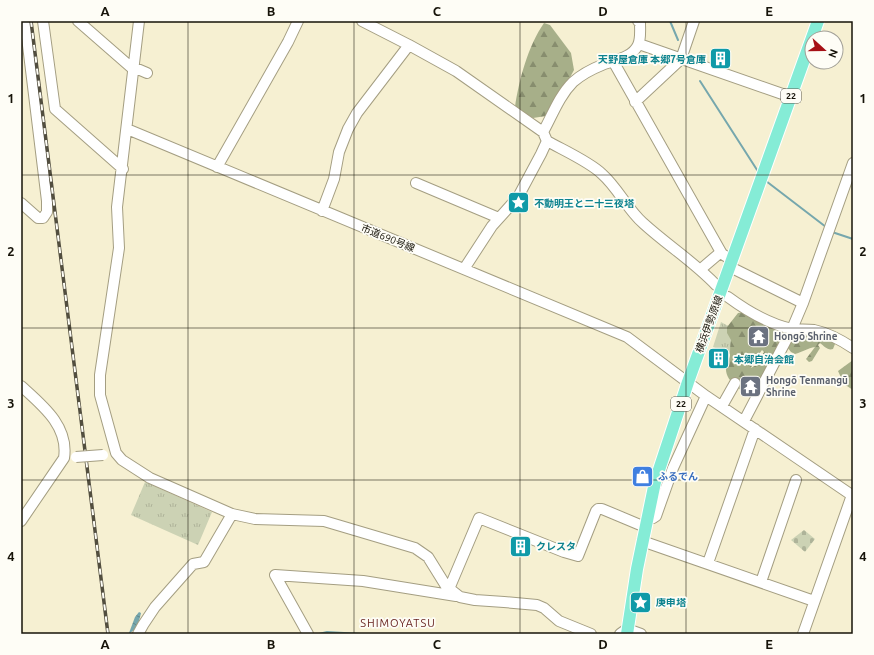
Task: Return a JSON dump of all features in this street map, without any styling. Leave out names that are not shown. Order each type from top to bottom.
[{"type":"main road","name":"横浜伊勢原線","points":[[625,632],[655,482],[688,382],[818,21]]},
{"type":"street","points":[[21,203],[38,218],[43,218],[47,212],[47,201],[25,21]]},
{"type":"street","points":[[43,21],[55,109],[123,169]]},
{"type":"street","points":[[78,21],[133,68],[147,72]]},
{"type":"street","points":[[139,21],[123,169],[117,207],[119,248],[100,375],[100,395],[116,453],[122,460],[150,478],[232,514],[255,519],[324,521],[415,548],[428,557],[449,589],[460,597]]},
{"type":"street","points":[[217,166],[285,48],[298,21]]},
{"type":"street","points":[[364,21],[456,71],[545,136],[601,172],[611,182],[630,209],[643,223],[701,269],[716,284]]},
{"type":"street","points":[[464,269],[492,226],[518,197],[541,154],[545,136],[559,101],[573,82],[590,70],[631,53],[639,44],[640,23],[638,21]]},
{"type":"street","points":[[635,102],[681,58],[694,21]]},
{"type":"street","points":[[639,44],[791,97]]},
{"type":"street","points":[[322,211],[334,179],[339,152],[348,129],[357,113],[409,45]]},
{"type":"street","points":[[613,61],[721,252],[731,263],[803,303]]},
{"type":"street","name":"市道690号線","points":[[127,129],[627,337],[706,396],[852,496]]},
{"type":"street","points":[[744,421],[792,329],[803,303],[853,164]]},
{"type":"street","points":[[416,183],[500,218]]},
{"type":"street","points":[[701,269],[721,252]]},
{"type":"street","points":[[728,298],[768,321],[792,329],[814,330],[841,340],[853,348]]},
{"type":"street","points":[[722,406],[734,383]]},
{"type":"street","points":[[21,386],[49,414],[59,427],[65,449],[64,458],[21,521]]},
{"type":"street","points":[[449,589],[476,521],[479,518],[564,552],[578,556],[598,509],[646,522],[656,516],[673,468],[706,396]]},
{"type":"street","points":[[708,563],[755,429]]},
{"type":"street","points":[[64,458],[116,453]]},
{"type":"street","points":[[761,582],[796,480]]},
{"type":"street","points":[[803,634],[852,496]]},
{"type":"street","points":[[138,634],[142,625],[155,607],[193,564],[204,562],[232,514]]},
{"type":"street","points":[[642,541],[814,600]]},
{"type":"street","points":[[308,634],[275,576],[363,581],[475,600],[537,605],[544,608],[559,620],[590,634]]},
{"type":"street","points":[[625,632],[641,634]]},
{"type":"green space","points":[[544,23],[550,25],[571,53],[574,70],[555,105],[546,116],[533,118],[515,107],[525,64],[533,42]]},
{"type":"green space","points":[[744,312],[783,331],[782,342],[754,396],[740,390],[728,378],[726,373],[726,366],[730,356],[731,340],[727,333],[727,327],[738,313]],"holes":[[[764,329],[767,330],[759,345],[755,340]],[[762,350],[764,352],[756,365],[751,368]]]},
{"type":"green space","points":[[721,322],[739,332],[730,354],[713,347]]},
{"type":"green space","points":[[791,331],[807,331],[834,341],[835,344],[833,349],[829,349],[820,343],[818,345],[820,348],[812,361],[809,362],[806,359],[815,347],[795,354],[791,352],[787,347]]},
{"type":"green space","points":[[853,360],[853,390],[844,384],[838,371]]},
{"type":"green space","points":[[145,482],[212,512],[198,545],[131,515]]},
{"type":"green space","points":[[804,530],[815,539],[805,552],[791,540]]},
{"type":"water","points":[[139,612],[141,613],[138,624],[135,629],[129,633],[135,617]]},
{"type":"waterway","points":[[670,21],[678,40]]},
{"type":"waterway","points":[[700,81],[759,173]]},
{"type":"waterway","points":[[766,181],[826,227]]},
{"type":"waterway","points":[[832,232],[853,239]]},
{"type":"waterway","points":[[319,634],[327,632],[361,634]]},
{"type":"railway","points":[[31,21],[108,634]]},
{"type":"place","name":"天野屋倉庫 本郷7号倉庫","points":[[721,59]]},
{"type":"place","name":"不動明王と二十三夜塔","points":[[519,203]]},
{"type":"place","name":"Hongō Shrine","points":[[759,336]]},
{"type":"place","name":"本郷自治会館","points":[[718,359]]},
{"type":"place","name":"Hongō Tenmangū Shrine","points":[[750,386]]},
{"type":"place","name":"ふるでん","points":[[643,476]]},
{"type":"place","name":"クレスタ","points":[[520,546]]},
{"type":"place","name":"庚申塔","points":[[640,602]]},
{"type":"district","name":"SHIMOYATSU","points":[[398,623]]}]
